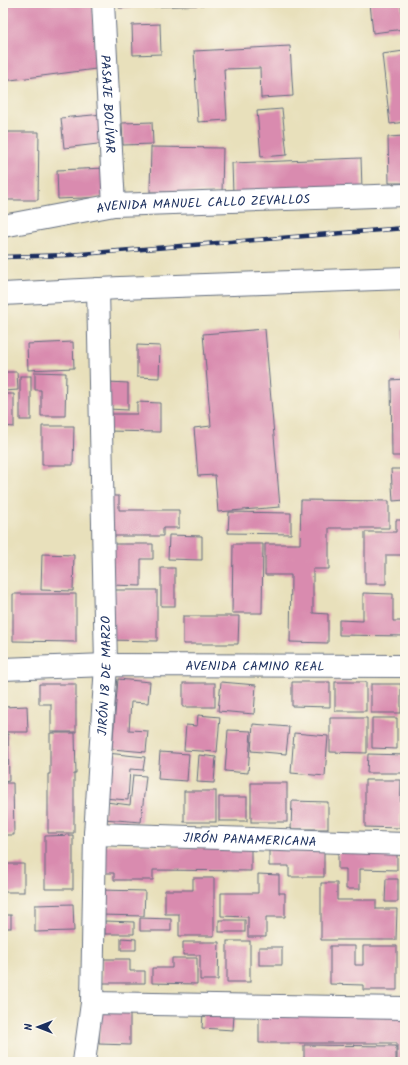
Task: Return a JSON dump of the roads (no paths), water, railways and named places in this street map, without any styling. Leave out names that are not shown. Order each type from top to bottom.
[{"type":"street","name":"PASAJE BOLÍVAR","points":[[103,3],[114,205]]},
{"type":"street","name":"AVENIDA MANUEL CALLO ZEVALLOS","points":[[3,226],[114,205],[405,195]]},
{"type":"street","points":[[3,294],[98,289],[405,278]]},
{"type":"street","name":"JIRÓN 18 DE MARZO","points":[[84,1062],[92,1003],[95,834],[106,665],[98,289]]},
{"type":"street","name":"AVENIDA CAMINO REAL","points":[[3,669],[106,665],[405,666]]},
{"type":"street","name":"JIRÓN PANAMERICANA","points":[[95,834],[405,844]]},
{"type":"street","points":[[92,1003],[405,1008]]},
{"type":"railway","points":[[3,257],[69,255],[405,228]]}]
